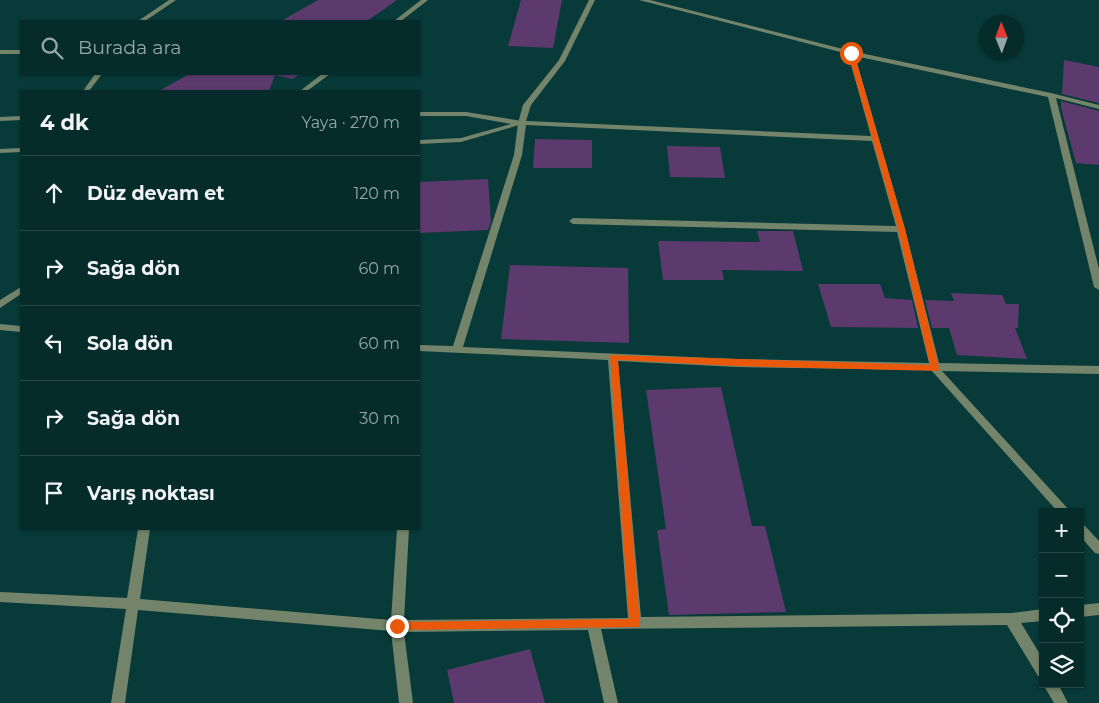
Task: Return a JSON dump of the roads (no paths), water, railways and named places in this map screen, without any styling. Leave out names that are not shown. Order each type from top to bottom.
[{"type":"street","points":[[143,20],[173,0]]},
{"type":"street","points":[[397,20],[425,0]]},
{"type":"street","points":[[457,350],[518,156],[522,123],[527,106],[562,61],[592,0]]},
{"type":"street","points":[[642,0],[851,53],[1051,95],[1099,107]]},
{"type":"street","points":[[0,52],[20,52]]},
{"type":"street","points":[[851,53],[901,229],[935,368],[1061,508]]},
{"type":"street","points":[[87,90],[97,75]]},
{"type":"street","points":[[304,90],[325,75]]},
{"type":"street","points":[[1051,95],[1099,287]]},
{"type":"street","points":[[420,114],[466,114],[522,123],[876,139]]},
{"type":"street","points":[[0,119],[20,118]]},
{"type":"street","points":[[420,142],[461,140],[522,123]]},
{"type":"street","points":[[0,151],[20,150]]},
{"type":"street","points":[[573,221],[901,229]]},
{"type":"street","points":[[0,305],[20,291]]},
{"type":"street","points":[[0,328],[20,328]]},
{"type":"street","points":[[420,348],[736,363],[1099,370]]},
{"type":"street","points":[[613,357],[634,624]]},
{"type":"street","points":[[118,703],[144,530]]},
{"type":"street","points":[[403,530],[397,626],[406,703]]},
{"type":"street","points":[[1084,532],[1099,549]]},
{"type":"street","points":[[0,597],[133,604],[397,626],[1011,619],[1039,616]]},
{"type":"street","points":[[1084,611],[1099,609]]},
{"type":"street","points":[[1011,619],[1039,665]]},
{"type":"street","points":[[593,624],[611,703]]},
{"type":"street","points":[[1052,688],[1061,703]]}]
